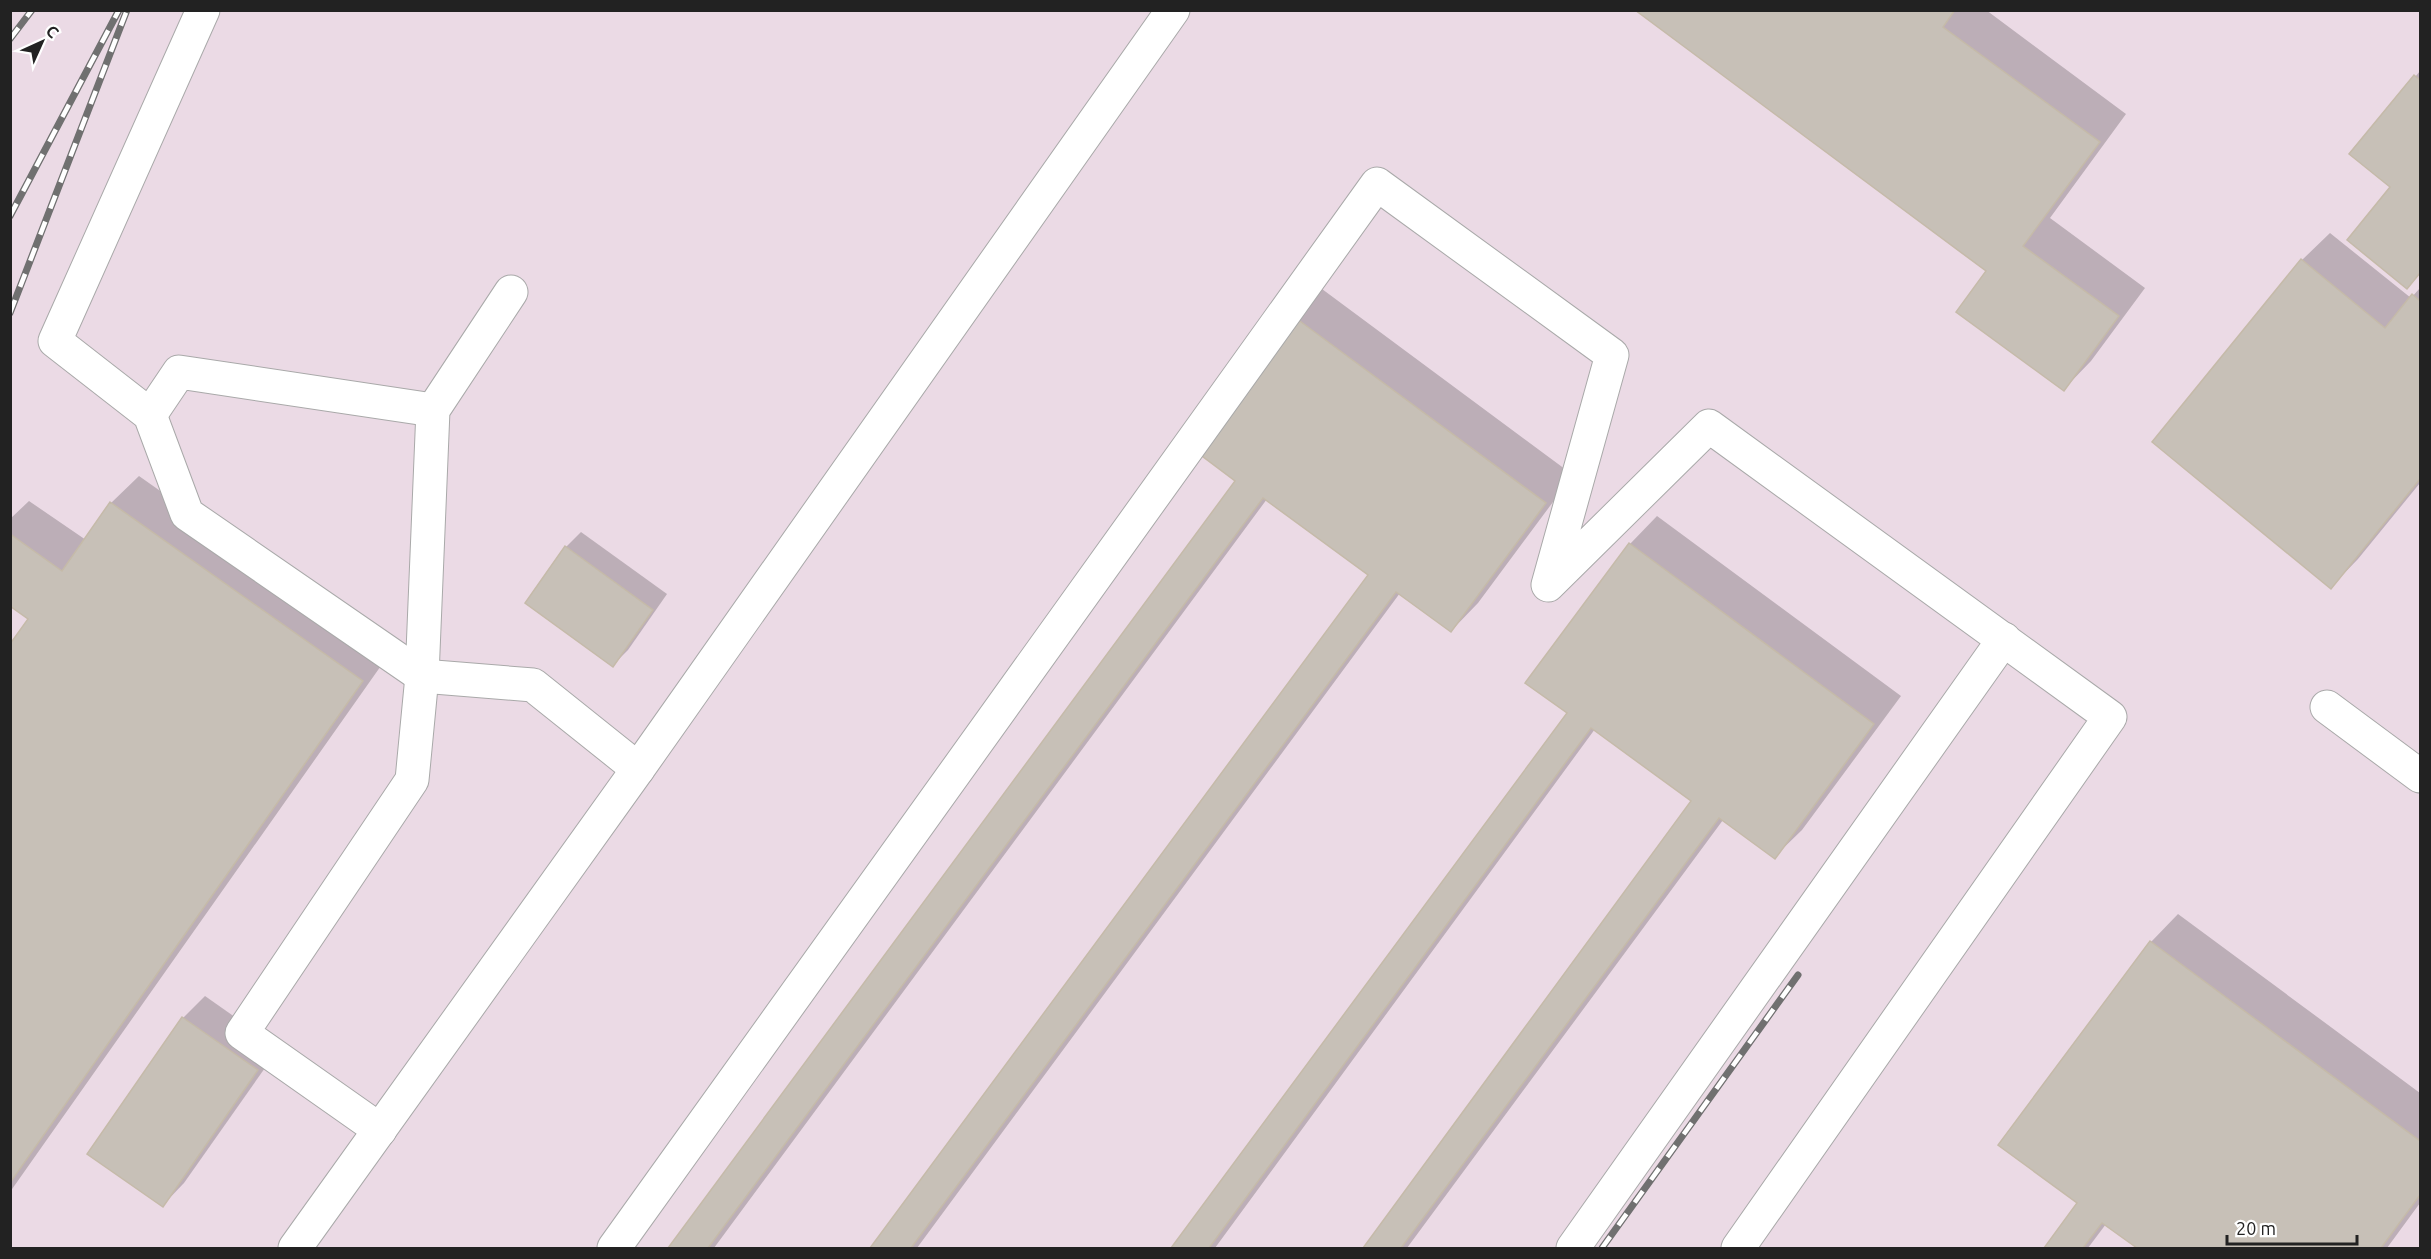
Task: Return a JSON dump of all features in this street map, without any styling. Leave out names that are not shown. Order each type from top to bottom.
[{"type":"lane","points":[[203,10],[55,341],[150,415],[187,514],[422,675],[533,685],[638,769]]},
{"type":"lane","points":[[295,1248],[638,769],[1173,10]]},
{"type":"lane","points":[[614,1248],[1377,184],[1612,355],[1548,585],[1709,426],[2110,717],[1738,1248]]},
{"type":"lane","points":[[380,1130],[242,1033],[412,780],[422,675],[433,410],[511,292]]},
{"type":"lane","points":[[150,415],[179,372],[433,410]]},
{"type":"lane","points":[[1573,1248],[2004,639]]},
{"type":"lane","points":[[2327,707],[2421,776]]},
{"type":"shaded area","points":[[11,11],[2420,11],[2420,1248],[11,1248]]},
{"type":"building","points":[[1635,10],[1955,10],[1943,27],[2100,142],[2023,246],[2119,316],[2064,391],[1956,312],[1986,271]]},
{"type":"building","points":[[2414,75],[2420,80],[2420,273],[2407,289],[2347,240],[2390,187],[2349,154]]},
{"type":"building","points":[[2301,259],[2385,328],[2412,294],[2420,301],[2420,479],[2331,589],[2152,442]]},
{"type":"building","points":[[1293,316],[1546,503],[1451,632],[1396,592],[911,1248],[870,1248],[1368,575],[1263,498],[708,1248],[668,1248],[1235,481],[1194,450]]},
{"type":"building","points":[[110,502],[363,681],[10,1183],[10,644],[28,619],[10,606],[10,534],[62,571]]},
{"type":"building","points":[[1629,543],[1874,724],[1775,859],[1719,818],[1401,1248],[1363,1248],[1691,801],[1591,728],[1209,1248],[1171,1248],[1567,713],[1525,683]]},
{"type":"building","points":[[565,546],[653,610],[613,667],[525,603]]},
{"type":"building","points":[[2150,941],[2420,1141],[2420,1195],[2381,1248],[2137,1248],[2102,1223],[2083,1248],[2044,1248],[2077,1203],[1998,1145]]},
{"type":"building","points":[[182,1017],[258,1070],[163,1207],[87,1154]]},
{"type":"railway","points":[[10,39],[32,10]]},
{"type":"railway","points":[[10,216],[119,10]]},
{"type":"railway","points":[[10,313],[127,10]]},
{"type":"railway","points":[[1602,1248],[1798,975]]}]
